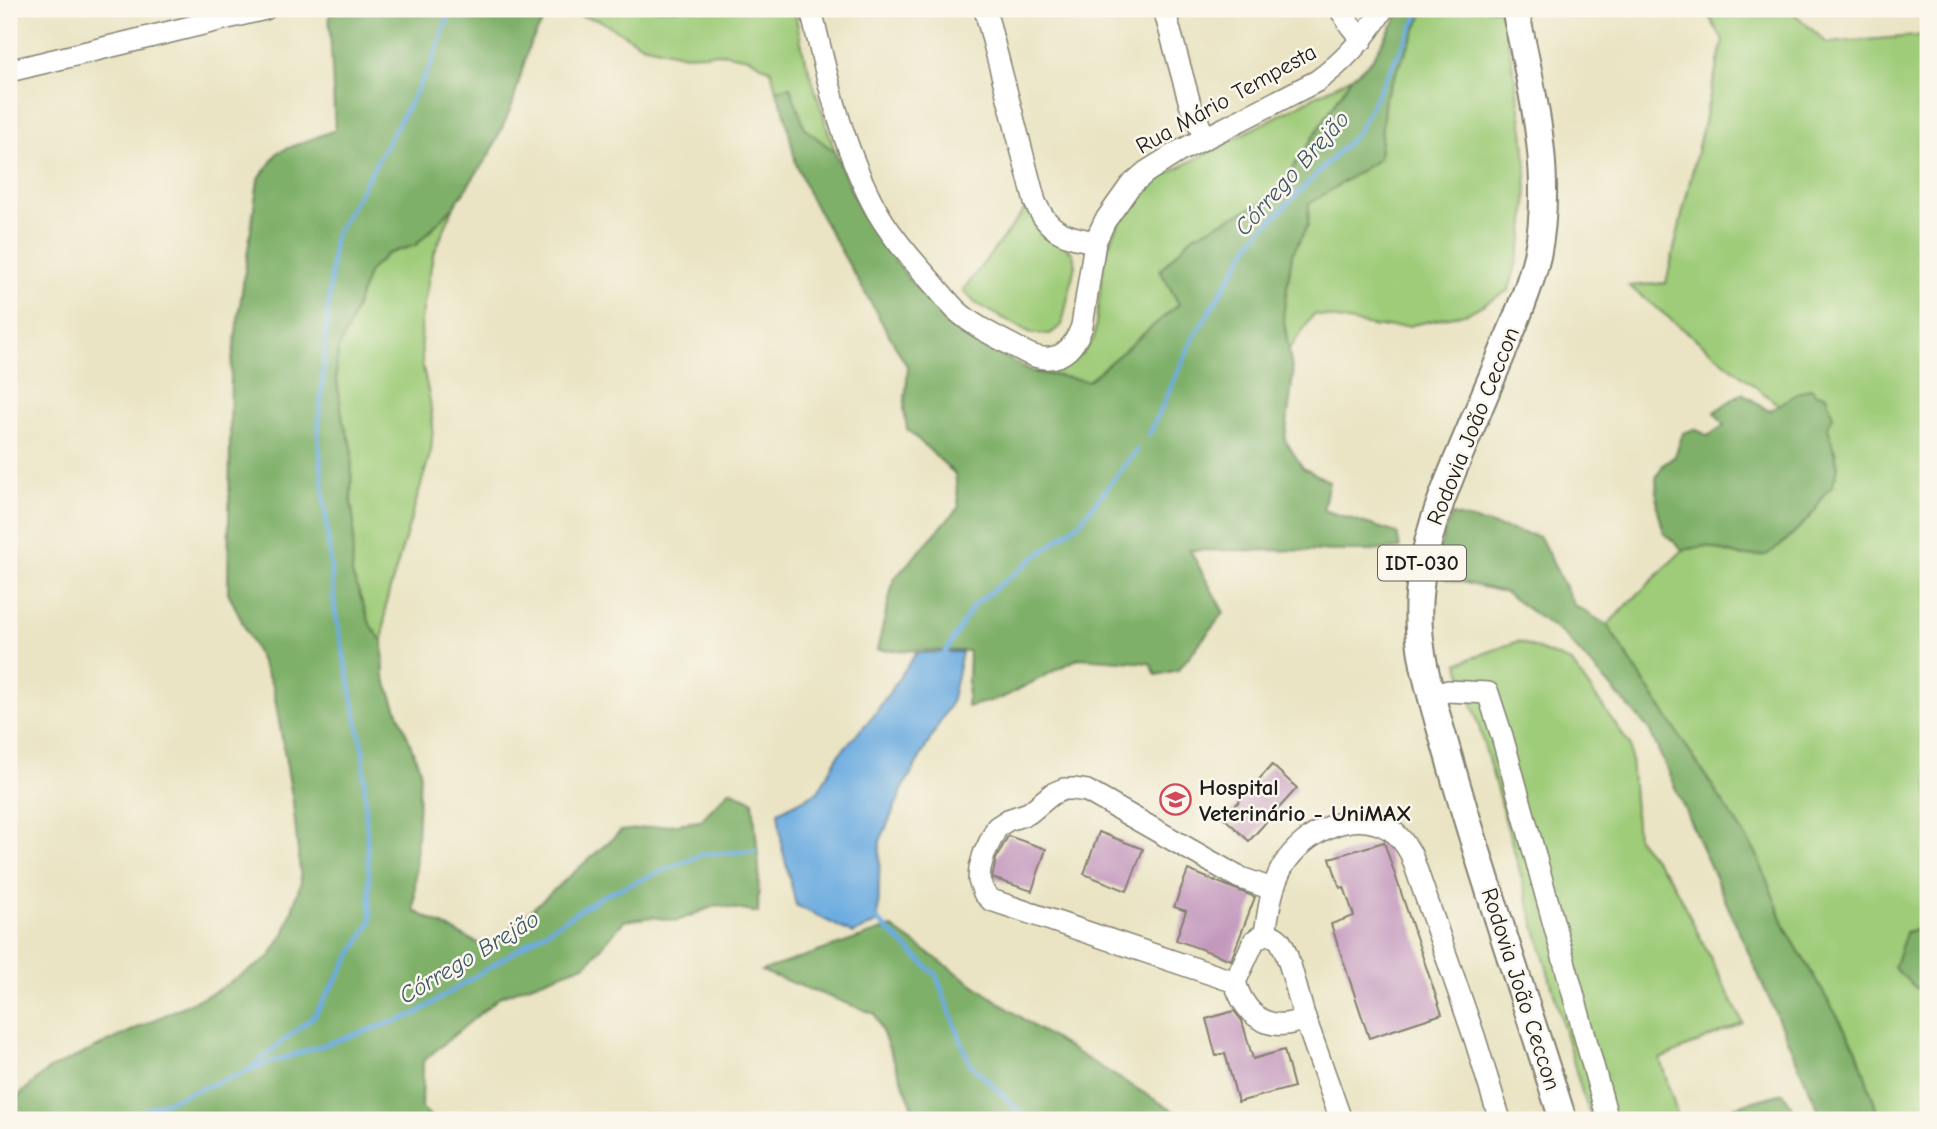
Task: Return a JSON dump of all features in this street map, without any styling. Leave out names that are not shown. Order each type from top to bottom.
[{"type":"main road","name":"Rodovia João Ceccon","points":[[1515,9],[1539,140],[1542,181],[1537,255],[1524,300],[1438,506],[1422,561],[1417,626],[1431,696],[1461,799],[1563,1120]]},
{"type":"street","points":[[9,71],[265,9]]},
{"type":"street","name":"Rua Mário Tempesta","points":[[811,9],[820,51],[846,140],[872,202],[888,228],[912,260],[957,310],[976,325],[1028,355],[1043,359],[1066,352],[1078,336],[1082,326],[1095,243],[1105,221],[1130,186],[1146,172],[1317,80],[1338,66],[1362,40],[1383,9]]},
{"type":"street","points":[[985,9],[1035,202],[1041,216],[1049,226],[1062,234],[1095,243]]},
{"type":"street","points":[[1164,9],[1190,104],[1205,138]]},
{"type":"street","points":[[1340,9],[1362,40]]},
{"type":"street","points":[[1431,696],[1448,691],[1488,693],[1608,1120]]},
{"type":"street","points":[[1235,982],[991,900],[984,893],[979,880],[984,854],[1000,824],[1029,813],[1058,791],[1079,789],[1118,808],[1238,877],[1272,889]]},
{"type":"street","points":[[1305,1018],[1283,1025],[1259,1019],[1243,1002],[1235,982],[1254,941],[1265,933],[1272,889],[1292,853],[1315,833],[1333,826],[1359,820],[1374,822],[1403,840],[1411,854],[1500,1120]]},
{"type":"street","points":[[1265,933],[1272,935],[1282,944],[1341,1120]]},
{"type":"green space","points":[[329,9],[550,9],[529,46],[512,106],[491,152],[454,206],[416,245],[387,254],[369,271],[338,350],[336,374],[343,421],[352,447],[352,574],[371,626],[383,642],[384,676],[420,769],[414,911],[488,948],[621,831],[700,821],[730,790],[753,801],[759,868],[758,913],[717,905],[677,921],[653,917],[624,921],[587,964],[501,996],[423,1061],[422,1109],[435,1120],[9,1120],[9,1104],[48,1070],[216,991],[269,958],[285,932],[301,882],[293,802],[273,687],[228,592],[231,368],[258,180],[278,152],[335,130]]},
{"type":"green space","points":[[550,9],[794,9],[803,51],[835,152],[805,129],[790,87],[776,90],[771,70],[749,58],[721,53],[685,55],[642,45],[599,20],[569,14],[555,19]]},
{"type":"green space","points":[[1402,9],[1425,9],[1385,97],[1379,159],[1309,204],[1308,225],[1292,254],[1283,316],[1293,375],[1285,440],[1303,468],[1329,481],[1323,510],[1397,533],[1400,548],[1370,551],[1190,550],[1224,613],[1178,670],[1156,675],[1150,663],[1079,658],[1002,698],[967,707],[969,651],[877,650],[894,579],[959,507],[955,474],[907,429],[904,410],[908,368],[809,195],[796,164],[784,110],[776,90],[790,87],[805,129],[835,152],[862,215],[909,279],[967,338],[1034,372],[1088,381],[1179,304],[1160,270],[1193,236],[1274,197],[1352,77],[1371,61]]},
{"type":"green space","points":[[1425,9],[1501,9],[1517,87],[1527,196],[1521,247],[1509,290],[1468,313],[1408,326],[1376,327],[1314,314],[1289,350],[1283,316],[1292,254],[1308,225],[1309,204],[1379,159],[1385,97]]},
{"type":"green space","points":[[1705,9],[1789,9],[1827,43],[1928,36],[1928,928],[1906,932],[1917,989],[1928,991],[1928,1120],[1880,1120],[1856,1048],[1787,931],[1756,853],[1607,625],[1683,550],[1706,546],[1740,556],[1765,555],[1780,546],[1816,509],[1823,495],[1832,486],[1838,468],[1835,450],[1629,286],[1666,283],[1723,41]]},
{"type":"green space","points":[[1352,77],[1274,197],[1193,236],[1160,270],[1179,304],[1088,381],[1034,372],[1064,366],[1082,354],[1094,338],[1104,259],[1116,227],[1134,201],[1159,178]]},
{"type":"green space","points":[[454,206],[433,256],[421,320],[422,362],[433,426],[431,451],[386,603],[383,642],[371,627],[352,574],[352,447],[343,421],[336,374],[338,349],[369,271],[387,254],[416,245]]},
{"type":"green space","points":[[1026,208],[1073,254],[1075,265],[1062,325],[1050,334],[1033,334],[975,303],[963,290]]},
{"type":"green space","points":[[1811,388],[1816,394],[1826,395],[1833,417],[1828,426],[1838,468],[1832,486],[1808,519],[1780,546],[1766,555],[1740,556],[1706,546],[1683,550],[1664,533],[1658,510],[1656,478],[1663,465],[1675,456],[1683,433],[1695,429],[1708,436],[1724,425],[1714,412],[1742,393],[1769,411]]},
{"type":"green space","points":[[1452,515],[1540,537],[1574,605],[1607,625],[1756,853],[1787,931],[1856,1048],[1880,1120],[1823,1120],[1649,729],[1564,635],[1504,592],[1439,577],[1435,563]]},
{"type":"green space","points":[[1518,641],[1571,662],[1630,745],[1637,838],[1672,881],[1743,1023],[1660,1059],[1679,1120],[1592,1120],[1581,1089],[1476,716],[1458,663]]},
{"type":"green space","points":[[891,927],[1036,1028],[1182,1116],[1184,1120],[918,1120],[875,1014],[761,971]]},
{"type":"green space","points":[[1928,928],[1928,991],[1917,989],[1894,968],[1906,932]]},
{"type":"green space","points":[[1783,1093],[1800,1120],[1739,1120],[1733,1107]]},
{"type":"water","points":[[962,652],[951,703],[905,784],[880,841],[878,922],[853,934],[796,905],[782,847],[778,812],[818,792],[839,754],[874,715],[916,653]]},
{"type":"building","points":[[1272,765],[1297,788],[1249,841],[1224,818]]},
{"type":"building","points":[[1099,832],[1143,849],[1127,891],[1084,874]]},
{"type":"building","points":[[1008,836],[1046,849],[1032,891],[992,878],[996,859]]},
{"type":"building","points":[[1384,842],[1442,1014],[1369,1038],[1331,924],[1354,916],[1344,887],[1340,888],[1330,858]]},
{"type":"building","points":[[1188,870],[1255,897],[1231,960],[1176,940],[1186,911],[1174,907]]},
{"type":"building","points":[[1234,1011],[1242,1021],[1253,1059],[1284,1050],[1294,1087],[1238,1102],[1225,1053],[1216,1056],[1206,1019]]},
{"type":"waterway","points":[[247,1071],[315,1015],[371,922],[363,750],[335,611],[318,434],[334,238],[431,65],[451,9]]},
{"type":"waterway","name":"Córrego Brejão","points":[[1149,435],[1194,337],[1254,238],[1357,133],[1422,9]]},
{"type":"waterway","name":"Córrego Brejão","points":[[943,656],[973,606],[1080,522],[1137,450]]},
{"type":"waterway","name":"Córrego Brejão","points":[[117,1120],[269,1063],[414,1015],[602,896],[703,854],[755,851]]},
{"type":"waterway","points":[[874,917],[936,975],[970,1064],[1029,1120]]},
{"type":"place","name":"Hospital Veterinário - UniMAX","points":[[1176,800]]}]
